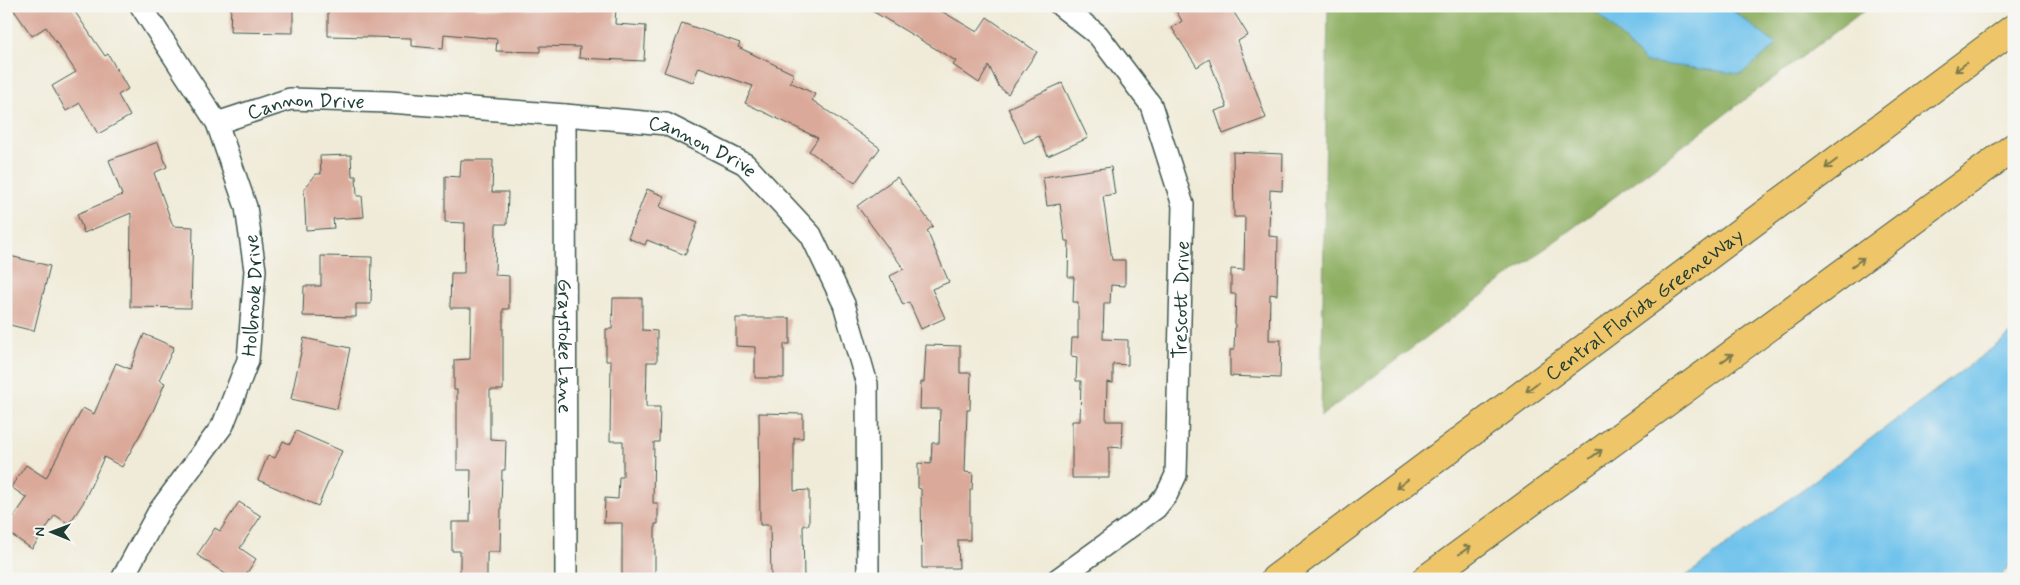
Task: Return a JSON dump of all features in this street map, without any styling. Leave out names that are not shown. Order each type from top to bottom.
[{"type":"highway","name":"Central Florida GreeneWay","points":[[1275,579],[2009,31]]},
{"type":"highway","points":[[1426,579],[2014,147]]},
{"type":"street","name":"Holbrook Drive","points":[[122,579],[159,511],[223,425],[248,360],[255,270],[246,207],[217,123],[141,6]]},
{"type":"street","name":"Trescott Drive","points":[[1058,579],[1156,508],[1167,494],[1176,475],[1183,205],[1152,104],[1098,35],[1061,6]]},
{"type":"street","name":"Cannon Drive","points":[[217,123],[290,99],[389,102],[565,115],[666,124],[745,164],[811,235],[844,304],[867,384],[868,579]]},
{"type":"street","name":"Graystoke Lane","points":[[565,115],[566,579]]},
{"type":"green space","points":[[1328,6],[1591,6],[1645,62],[1738,13],[1727,6],[1870,6],[1321,416]]},
{"type":"water","points":[[1591,6],[1727,6],[1777,45],[1741,74],[1645,62]]},
{"type":"water","points":[[2014,332],[2014,554],[2001,579],[1682,579]]},
{"type":"building","points":[[11,6],[71,6],[105,56],[108,54],[128,89],[118,95],[130,116],[98,134],[80,103],[66,111],[52,86],[76,72],[46,27],[32,36]]},
{"type":"building","points":[[231,6],[293,6],[293,33],[230,32]]},
{"type":"building","points":[[328,6],[475,6],[475,8],[581,10],[582,6],[616,6],[615,24],[646,26],[644,61],[579,58],[580,47],[540,46],[540,52],[496,51],[497,39],[444,34],[443,49],[411,46],[411,38],[328,36]]},
{"type":"building","points":[[864,6],[933,6],[977,32],[987,17],[1037,52],[1008,94],[999,87],[989,66],[979,83],[953,65],[956,61]]},
{"type":"building","points":[[1173,6],[1230,6],[1248,35],[1238,41],[1266,118],[1223,134],[1215,111],[1227,107],[1209,59],[1197,67],[1172,28],[1182,21]]},
{"type":"building","points":[[682,23],[740,43],[738,47],[794,74],[790,82],[815,94],[812,100],[880,148],[855,183],[809,151],[818,138],[745,103],[753,86],[699,67],[693,82],[664,72]]},
{"type":"building","points":[[1062,83],[1088,138],[1048,156],[1039,136],[1024,143],[1008,108]]},
{"type":"building","points":[[158,142],[167,167],[154,173],[173,226],[193,227],[191,308],[130,307],[131,213],[84,233],[77,214],[122,195],[109,160]]},
{"type":"building","points":[[1233,152],[1283,154],[1282,191],[1270,190],[1269,236],[1278,237],[1277,295],[1270,294],[1269,340],[1281,340],[1280,378],[1230,376],[1230,350],[1234,350],[1236,294],[1231,294],[1231,269],[1244,270],[1245,217],[1234,217]]},
{"type":"building","points":[[351,155],[352,176],[356,176],[357,196],[362,196],[364,217],[333,219],[334,228],[306,230],[304,189],[316,174],[321,174],[320,156]]},
{"type":"building","points":[[461,160],[493,160],[492,192],[508,192],[507,224],[496,224],[495,275],[509,276],[509,309],[503,309],[503,390],[490,390],[490,439],[506,440],[505,470],[502,470],[500,552],[487,552],[487,579],[460,579],[460,551],[452,551],[452,522],[470,522],[471,470],[457,470],[457,390],[454,390],[454,360],[470,359],[471,308],[450,308],[451,273],[464,273],[465,223],[445,222],[445,176],[460,177]]},
{"type":"building","points":[[1111,167],[1115,194],[1103,196],[1112,260],[1125,260],[1125,286],[1111,285],[1110,303],[1104,303],[1103,339],[1128,340],[1128,365],[1113,364],[1113,383],[1107,382],[1106,421],[1123,421],[1122,448],[1109,447],[1109,478],[1072,478],[1072,421],[1080,421],[1081,381],[1076,381],[1077,357],[1071,356],[1072,338],[1078,338],[1078,302],[1073,302],[1074,277],[1068,277],[1069,241],[1065,241],[1060,204],[1047,206],[1043,177]]},
{"type":"building","points":[[897,177],[933,226],[927,231],[949,282],[932,289],[945,318],[921,329],[909,302],[903,305],[890,276],[904,269],[857,206]]},
{"type":"building","points":[[647,189],[664,196],[660,207],[698,222],[685,255],[647,240],[645,245],[628,238]]},
{"type":"building","points":[[6,255],[50,266],[34,331],[6,324]]},
{"type":"building","points":[[321,256],[372,257],[371,304],[356,304],[356,317],[303,316],[304,286],[321,286]]},
{"type":"building","points":[[613,298],[642,298],[642,330],[657,331],[657,362],[647,362],[646,407],[660,407],[659,442],[654,442],[653,503],[658,503],[658,524],[655,524],[655,579],[622,579],[622,523],[604,523],[605,498],[618,499],[619,477],[623,477],[623,441],[610,441],[611,361],[606,361],[606,329],[612,329]]},
{"type":"building","points":[[736,318],[790,318],[790,344],[784,344],[784,378],[755,378],[755,347],[736,346]]},
{"type":"building","points":[[144,334],[174,347],[159,380],[165,383],[153,411],[122,467],[104,457],[83,503],[69,524],[55,515],[32,549],[6,531],[6,528],[27,498],[11,487],[26,465],[46,478],[83,408],[94,414],[116,363],[130,369]]},
{"type":"building","points":[[304,338],[350,348],[337,409],[291,399]]},
{"type":"building","points":[[926,345],[960,346],[960,373],[971,373],[970,410],[967,410],[965,472],[973,473],[972,490],[970,490],[970,540],[958,540],[959,568],[922,568],[921,489],[918,488],[918,463],[931,464],[932,443],[939,443],[940,409],[920,409],[921,382],[924,382]]},
{"type":"building","points":[[759,413],[803,414],[803,438],[794,438],[794,491],[809,490],[809,525],[803,525],[804,579],[771,579],[770,525],[760,525]]},
{"type":"building","points":[[296,431],[342,451],[318,506],[258,480],[268,455],[275,458],[283,441],[290,444]]},
{"type":"building","points":[[239,502],[261,516],[240,548],[256,559],[243,579],[233,579],[197,555],[215,528],[220,531]]}]
